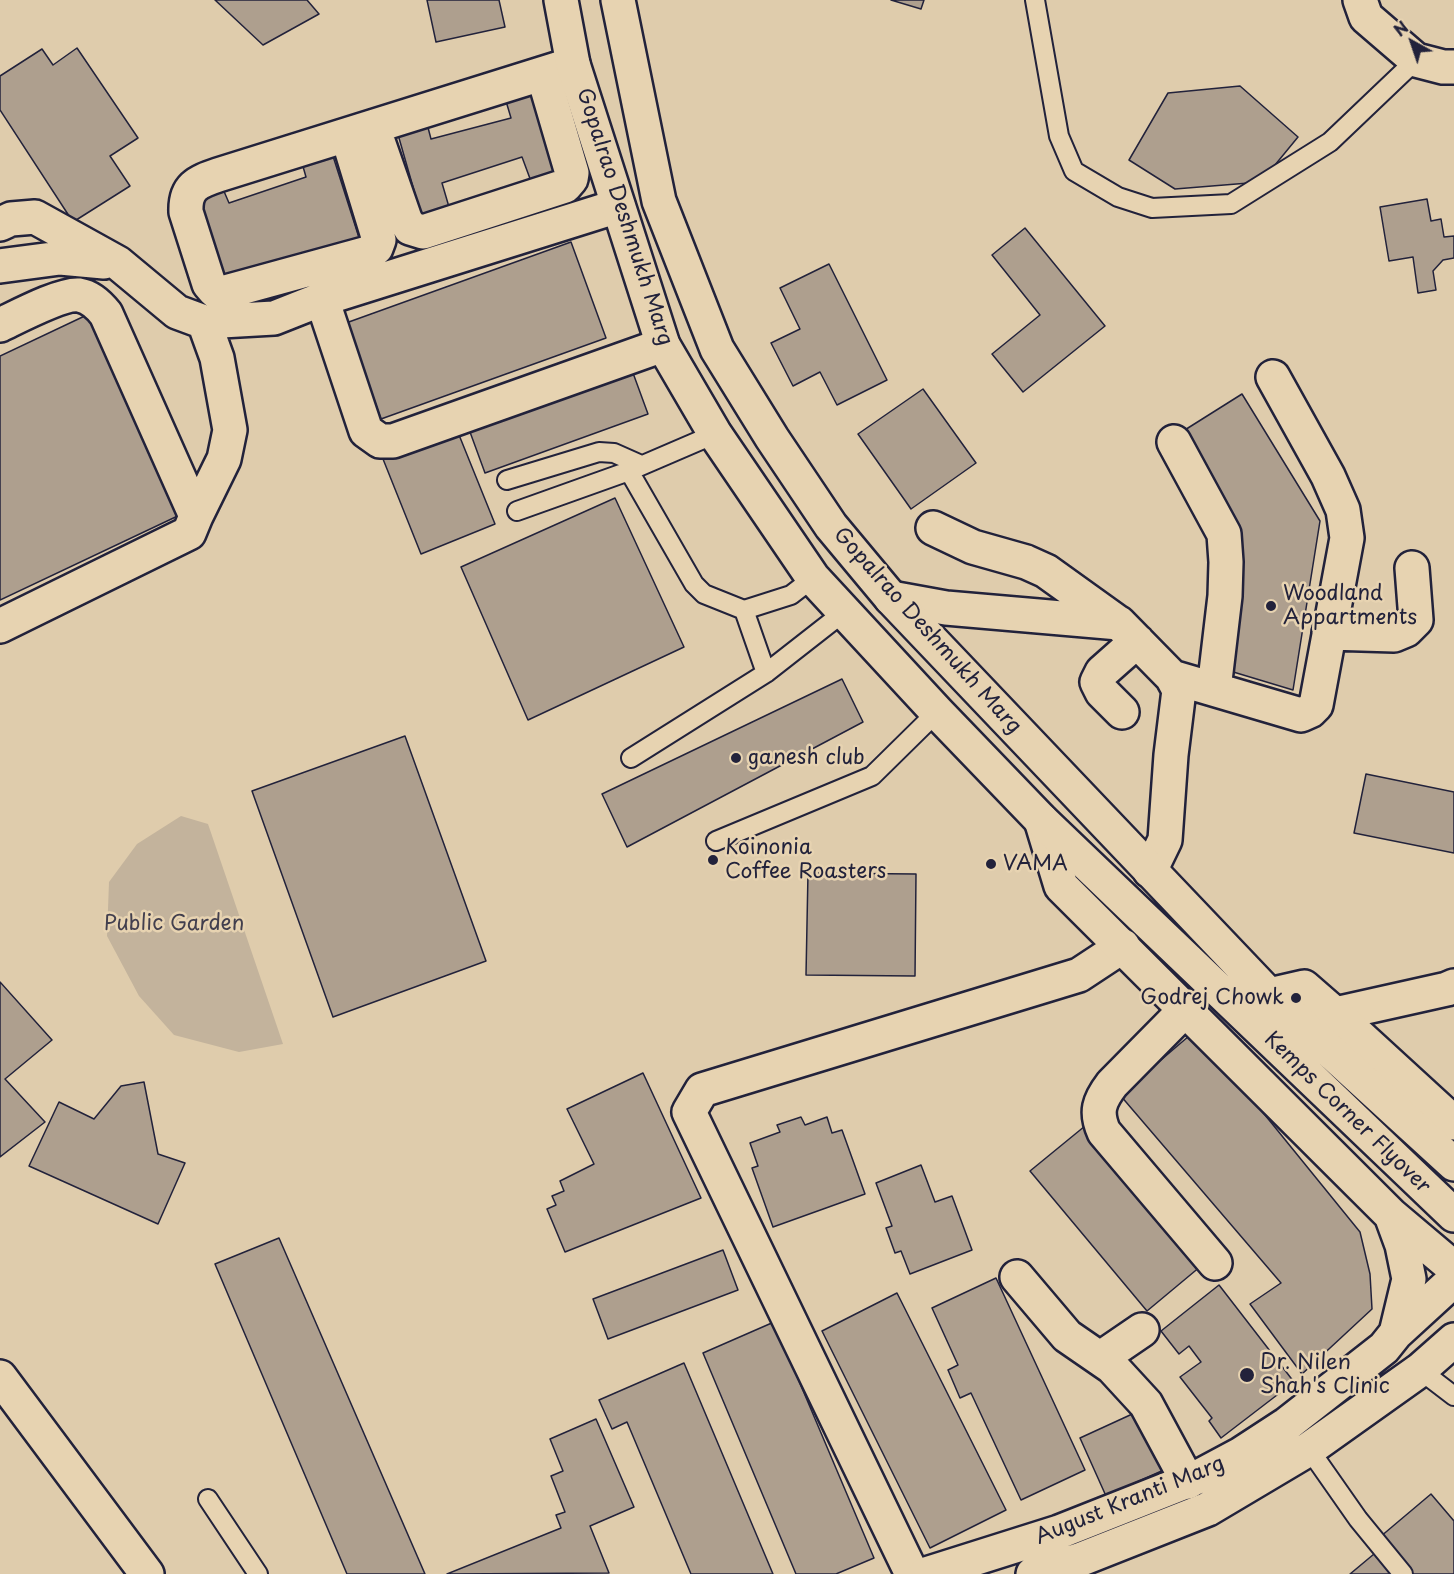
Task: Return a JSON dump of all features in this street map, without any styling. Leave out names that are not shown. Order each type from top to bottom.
[{"type":"street","name":"Gopalrao Deshmukh Marg","points":[[561,0],[558,69],[618,206],[663,345],[715,434],[813,578],[1041,820],[1215,985]]},
{"type":"street","name":"Gopalrao Deshmukh Marg","points":[[618,0],[659,201],[717,349],[772,438],[831,526],[891,598],[1269,995]]},
{"type":"street","points":[[1360,0],[1366,17],[1416,60],[1443,67],[1454,67]]},
{"type":"street","points":[[558,69],[571,179],[565,186],[423,232],[410,228],[360,131],[379,240],[376,248],[368,254],[222,292],[215,291],[209,284],[186,212],[185,199],[192,187],[218,175],[558,69]]},
{"type":"street","points":[[0,224],[11,219],[35,218],[118,263],[177,312],[204,322],[274,318],[322,299],[618,206]]},
{"type":"street","points":[[0,266],[60,258],[118,263]]},
{"type":"street","points":[[0,325],[55,300],[78,295],[100,306],[106,314],[196,516]]},
{"type":"street","points":[[322,299],[366,431],[380,441],[393,441],[663,345]]},
{"type":"street","points":[[0,626],[189,533],[225,459],[230,430],[217,358],[204,322]]},
{"type":"street","points":[[1172,677],[1300,715],[1310,711],[1316,705],[1347,538],[1343,510],[1328,476],[1273,377]]},
{"type":"street","points":[[1174,442],[1224,534],[1226,596],[1214,689]]},
{"type":"street","points":[[933,528],[973,547],[1026,562],[1046,571],[1128,632],[1172,677],[1179,690],[1171,755],[1165,840],[1150,871]]},
{"type":"street","points":[[1329,633],[1394,635],[1406,630],[1416,620],[1412,568]]},
{"type":"street","points":[[891,598],[946,608],[1128,632]]},
{"type":"street","points":[[1122,712],[1102,692],[1097,682],[1128,632]]},
{"type":"street","points":[[1041,820],[1061,886],[1391,1215],[1454,1268]]},
{"type":"street","points":[[912,1574],[689,1112],[702,1090],[1079,975],[1123,946]]},
{"type":"street","name":"Kemps Corner Flyover","points":[[1215,985],[1454,1215]]},
{"type":"street","points":[[1335,1014],[1454,986]]},
{"type":"street","points":[[1269,995],[1304,987],[1454,1123]]},
{"type":"street","name":"Kemps Corner Flyover","points":[[1269,995],[1454,1164]]},
{"type":"street","points":[[1185,1010],[1102,1096],[1098,1109],[1099,1120],[1104,1132],[1215,1263]]},
{"type":"street","points":[[1391,1215],[1402,1245],[1409,1279],[1396,1333]]},
{"type":"street","points":[[1017,1277],[1067,1336],[1101,1358],[1130,1385],[1146,1404],[1188,1482]]},
{"type":"street","name":"August Kranti Marg","points":[[926,1574],[1059,1532],[1188,1482],[1241,1454],[1287,1424],[1384,1348],[1396,1333],[1454,1280]]},
{"type":"street","points":[[1101,1358],[1142,1329]]},
{"type":"street","points":[[1033,1574],[1082,1567],[1208,1509],[1309,1449],[1420,1370],[1454,1340]]},
{"type":"street","points":[[0,1377],[147,1574]]},
{"type":"lane","points":[[1035,0],[1059,136],[1074,171],[1118,197],[1152,208],[1231,204],[1330,142],[1416,60]]},
{"type":"lane","points":[[517,511],[635,468],[715,434]]},
{"type":"lane","points":[[507,480],[599,452],[614,453],[635,468],[694,584],[704,594],[744,610],[791,595],[813,578]]},
{"type":"lane","points":[[744,610],[766,673]]},
{"type":"lane","points":[[630,758],[766,673],[844,612]]},
{"type":"lane","points":[[716,841],[872,776],[937,712]]},
{"type":"lane","points":[[1420,1370],[1454,1396]]},
{"type":"lane","points":[[1309,1449],[1358,1519],[1403,1574]]},
{"type":"lane","points":[[208,1499],[258,1574]]},
{"type":"green space","name":"Public Garden","points":[[181,816],[208,824],[283,1044],[239,1052],[174,1035],[139,996],[107,936],[109,882],[137,844]]},
{"type":"building","points":[[215,0],[307,0],[319,14],[263,45]]},
{"type":"building","points":[[427,0],[499,0],[505,27],[436,42]]},
{"type":"building","points":[[891,0],[924,0],[921,9]]},
{"type":"building","points":[[77,48],[138,138],[110,156],[130,186],[73,222],[0,110],[0,76],[42,49],[53,65]]},
{"type":"building","points":[[531,84],[561,177],[532,184],[522,157],[442,183],[449,207],[421,215],[395,124],[425,116],[431,139],[511,118],[503,91]]},
{"type":"building","points":[[1240,86],[1298,137],[1261,182],[1175,189],[1129,160],[1168,93]]},
{"type":"building","points":[[332,153],[362,247],[221,287],[195,197],[223,189],[229,203],[306,177],[302,163]]},
{"type":"building","points":[[1427,199],[1431,221],[1441,219],[1444,237],[1454,236],[1454,258],[1443,260],[1433,271],[1436,290],[1418,293],[1413,257],[1389,261],[1380,207]]},
{"type":"building","points":[[1025,228],[1105,326],[1023,392],[992,354],[1040,315],[992,255]]},
{"type":"building","points":[[571,242],[606,338],[381,419],[346,323]]},
{"type":"building","points":[[829,264],[887,380],[837,405],[820,372],[793,386],[771,343],[800,329],[780,288]]},
{"type":"building","points":[[91,313],[184,513],[0,600],[0,356]]},
{"type":"building","points":[[633,373],[648,414],[485,473],[470,432]]},
{"type":"building","points":[[923,389],[976,463],[911,509],[858,434]]},
{"type":"building","name":"Woodland Appartments","points":[[1242,394],[1320,521],[1293,690],[1230,671],[1242,541],[1180,433]]},
{"type":"building","points":[[455,425],[495,524],[421,554],[381,454]]},
{"type":"building","points":[[615,498],[684,647],[528,720],[461,567]]},
{"type":"building","name":"ganesh club","points":[[842,679],[863,722],[627,847],[602,794]]},
{"type":"building","points":[[405,736],[486,961],[333,1017],[252,791]]},
{"type":"building","points":[[1366,774],[1454,792],[1454,853],[1354,833]]},
{"type":"building","points":[[808,873],[916,874],[915,976],[806,975]]},
{"type":"building","points":[[0,982],[52,1040],[5,1079],[45,1122],[0,1157]]},
{"type":"building","points":[[1196,1030],[1360,1232],[1370,1274],[1372,1309],[1302,1374],[1250,1304],[1281,1283],[1120,1095]]},
{"type":"building","points":[[643,1073],[701,1198],[565,1252],[547,1209],[556,1205],[552,1196],[564,1191],[560,1181],[594,1164],[567,1109]]},
{"type":"building","points":[[144,1082],[158,1154],[185,1163],[158,1224],[29,1166],[59,1102],[94,1119],[121,1086]]},
{"type":"building","points":[[801,1117],[805,1125],[827,1117],[832,1133],[842,1130],[865,1194],[773,1227],[752,1168],[758,1166],[750,1143],[780,1132],[777,1125]]},
{"type":"building","points":[[1085,1126],[1201,1266],[1147,1311],[1030,1171]]},
{"type":"building","points":[[921,1165],[935,1202],[952,1196],[972,1250],[910,1274],[901,1251],[895,1253],[886,1228],[892,1226],[876,1183]]},
{"type":"building","points":[[279,1238],[425,1574],[347,1574],[215,1264]]},
{"type":"building","points":[[723,1250],[738,1290],[608,1339],[593,1299]]},
{"type":"building","points":[[996,1278],[1085,1470],[1021,1500],[971,1393],[960,1398],[948,1370],[958,1365],[932,1308]]},
{"type":"building","points":[[1219,1285],[1294,1382],[1221,1438],[1209,1421],[1212,1418],[1180,1377],[1201,1362],[1189,1346],[1179,1354],[1161,1331]]},
{"type":"building","points":[[897,1293],[1006,1510],[930,1548],[822,1331]]},
{"type":"building","points":[[774,1322],[874,1558],[836,1574],[796,1574],[703,1353]]},
{"type":"building","points":[[684,1363],[773,1574],[691,1574],[627,1422],[612,1429],[599,1400]]},
{"type":"building","points":[[1141,1410],[1166,1469],[1106,1496],[1080,1438]]},
{"type":"building","points":[[596,1419],[634,1507],[590,1526],[609,1573],[447,1574],[561,1528],[556,1515],[565,1512],[551,1476],[563,1471],[550,1439]]},
{"type":"building","points":[[1431,1494],[1454,1521],[1454,1574],[1412,1574],[1380,1537]]},
{"type":"building","points":[[1374,1554],[1391,1574],[1350,1574]]},
{"type":"place","name":"Woodland Appartments","points":[[1271,606]]},
{"type":"place","name":"ganesh club","points":[[736,758]]},
{"type":"place","name":"Koinonia Coffee Roasters","points":[[713,860]]},
{"type":"place","name":"VAMA","points":[[991,864]]},
{"type":"place","name":"Godrej Chowk","points":[[1296,998]]},
{"type":"place","name":"Dr. Nilen Shah's Clinic","points":[[1247,1375]]}]
